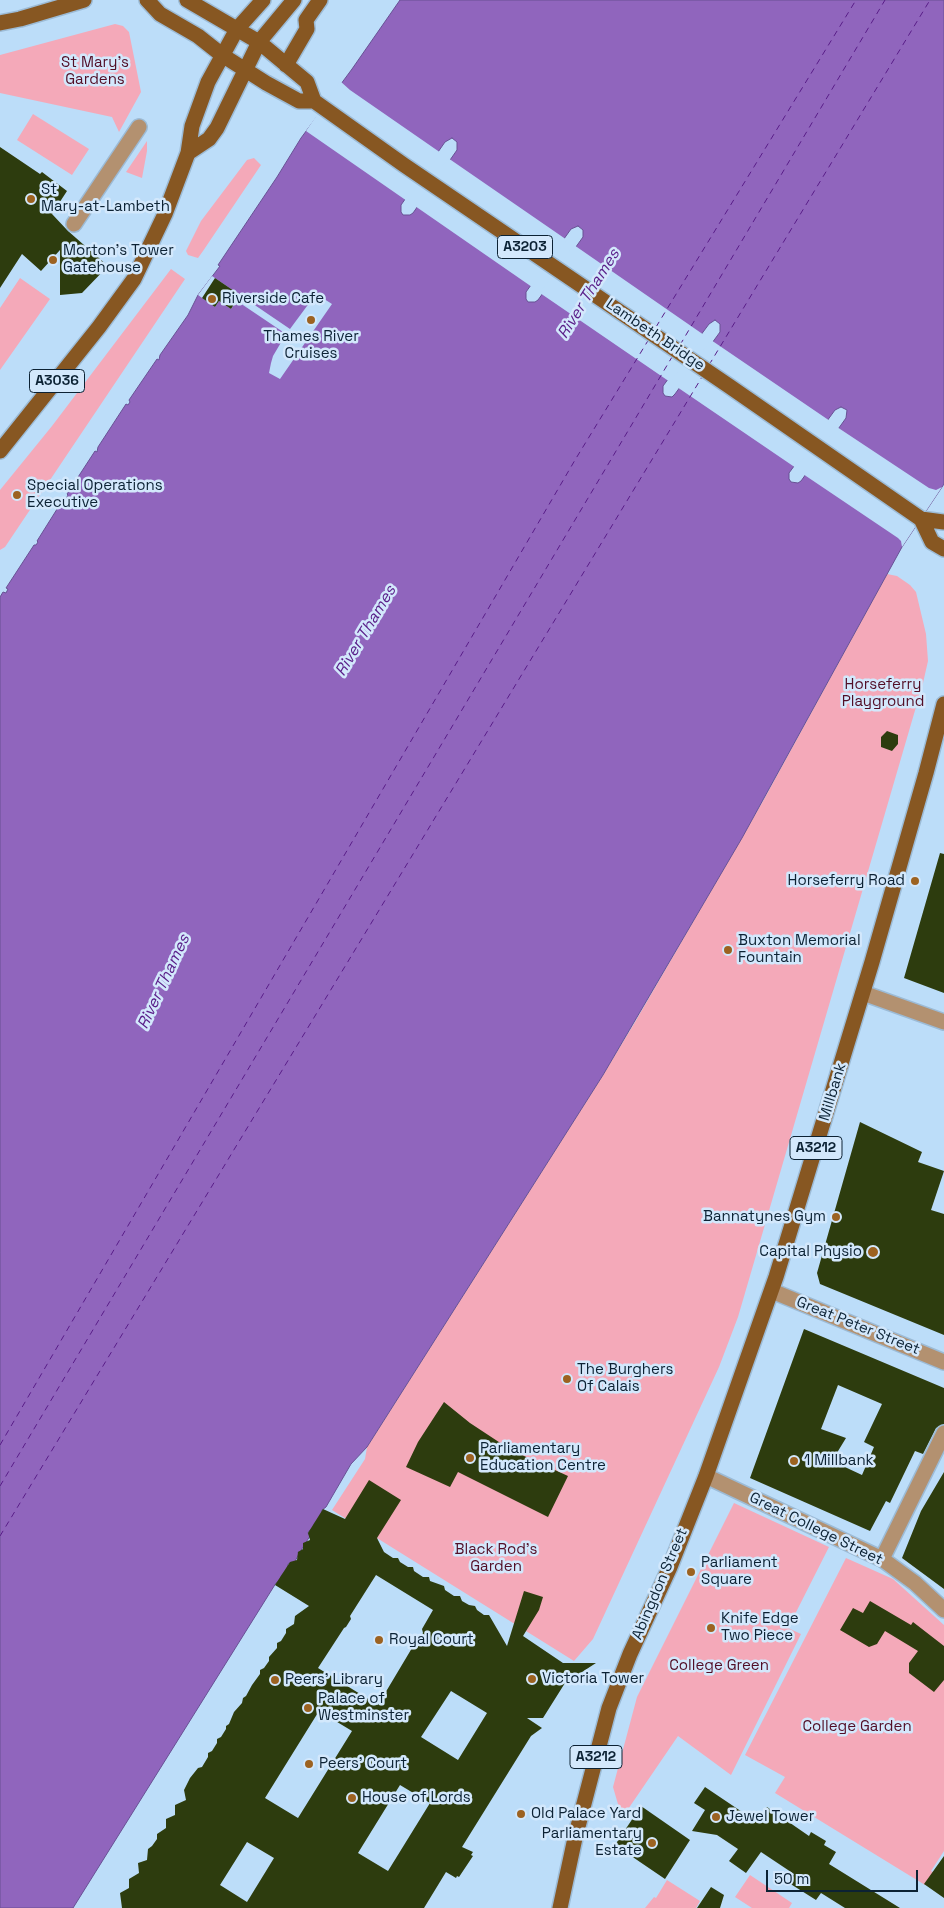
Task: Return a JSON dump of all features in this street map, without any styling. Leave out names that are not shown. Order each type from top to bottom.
[{"type":"main road","points":[[0,23],[84,0]]},
{"type":"main road","name":"Lambeth Bridge","points":[[147,0],[160,14],[198,36],[222,55],[246,70],[300,101],[318,104],[921,519],[944,522]]},
{"type":"main road","name":"A3203","points":[[187,0],[259,42]]},
{"type":"main road","name":"A3036","points":[[0,451],[99,327],[134,279],[165,214],[188,154],[192,126],[208,82],[237,29],[263,0]]},
{"type":"main road","points":[[188,154],[209,139],[217,128],[259,42],[294,0]]},
{"type":"main road","points":[[286,65],[306,29],[306,20],[320,0]]},
{"type":"main road","name":"Lambeth Bridge","points":[[259,42],[306,82],[318,104]]},
{"type":"main road","name":"Lambeth Bridge","points":[[921,519],[932,542],[944,549]]},
{"type":"main road","name":"Millbank","points":[[706,1476],[772,1291],[863,993],[944,704]]},
{"type":"main road","name":"Abingdon Street","points":[[560,1908],[575,1838],[614,1692],[670,1568],[706,1476]]},
{"type":"street","points":[[74,224],[139,127]]},
{"type":"street","points":[[863,993],[944,1022]]},
{"type":"street","name":"Great Peter Street","points":[[772,1291],[944,1362]]},
{"type":"street","points":[[882,1559],[944,1433]]},
{"type":"street","name":"Great College Street","points":[[706,1476],[882,1559],[915,1583],[944,1610]]},
{"type":"green space","name":"St Mary's Gardens","points":[[115,24],[123,26],[129,32],[141,92],[119,132],[112,117],[0,93],[0,55]]},
{"type":"green space","points":[[33,114],[89,149],[72,175],[17,140]]},
{"type":"green space","points":[[147,141],[142,178],[126,172]]},
{"type":"green space","points":[[254,158],[261,165],[203,251],[198,258],[188,255],[186,251],[201,221],[247,160]]},
{"type":"green space","points":[[171,269],[185,279],[5,547],[0,550],[0,490],[52,426]]},
{"type":"green space","points":[[20,278],[50,299],[0,370],[0,308]]},
{"type":"green space","points":[[887,574],[897,576],[916,592],[926,634],[928,661],[923,683],[738,1317],[719,1367],[593,1639],[574,1661],[332,1510],[365,1459],[367,1447],[635,1022],[763,801]]},
{"type":"green space","name":"College Green","points":[[734,1503],[829,1547],[788,1628],[801,1634],[731,1775],[678,1736],[622,1818],[613,1787],[637,1697]]},
{"type":"green space","name":"College Garden","points":[[846,1558],[893,1579],[944,1625],[944,1851],[931,1871],[933,1872],[925,1885],[775,1793],[785,1777],[745,1755]]},
{"type":"green space","points":[[750,1875],[792,1903],[789,1908],[752,1908],[735,1897]]},
{"type":"green space","points":[[667,1880],[700,1901],[696,1908],[645,1908],[654,1897],[656,1898]]},
{"type":"water","name":"River Thames","points":[[400,0],[944,0],[944,484],[902,547],[742,838],[603,1075],[367,1447],[351,1464],[326,1507],[322,1510],[321,1515],[309,1531],[310,1536],[300,1552],[298,1552],[299,1554],[294,1563],[288,1564],[281,1579],[276,1583],[73,1908],[0,1908],[0,597],[3,592],[6,593],[8,589],[6,588],[34,545],[38,542],[64,498],[66,499],[67,494],[95,451],[97,452],[98,447],[126,404],[128,405],[129,400],[157,359],[159,360],[160,355],[188,315],[198,295],[220,266],[218,265],[301,138]],"holes":[[[452,138],[457,142],[457,150],[413,213],[403,215],[401,205],[445,142]],[[578,226],[583,230],[583,237],[538,300],[528,302],[526,292],[571,229]],[[715,320],[720,324],[720,332],[675,394],[672,397],[665,396],[663,386],[709,324]],[[841,407],[847,410],[846,418],[801,481],[798,483],[791,482],[789,473],[835,410]]]},
{"type":"pier","points":[[340,81],[350,90],[441,153],[407,201],[306,131]]},
{"type":"pier","points":[[448,158],[567,240],[532,287],[415,206]]},
{"type":"pier","points":[[574,245],[704,335],[670,382],[540,293]]},
{"type":"pier","points":[[212,276],[290,329],[307,306],[314,300],[321,297],[332,304],[280,379],[269,373],[273,356],[286,334],[237,301],[231,309],[219,301],[215,307],[198,295]]},
{"type":"pier","points":[[711,340],[830,421],[796,468],[677,387]]},
{"type":"pier","points":[[837,427],[929,488],[936,490],[942,487],[902,547],[901,541],[898,538],[803,474]]},
{"type":"building","points":[[0,147],[40,174],[42,172],[67,191],[52,214],[68,231],[108,266],[82,293],[60,295],[60,250],[41,271],[22,254],[0,288]]},
{"type":"building","points":[[215,278],[240,295],[231,309],[219,301],[215,307],[202,298]]},
{"type":"building","points":[[887,731],[898,735],[898,744],[892,751],[881,747],[881,737]]},
{"type":"building","points":[[940,853],[944,854],[944,993],[904,978]]},
{"type":"building","points":[[860,1122],[922,1152],[918,1162],[944,1171],[931,1210],[944,1214],[944,1335],[820,1284],[817,1273]]},
{"type":"building","points":[[804,1329],[944,1388],[944,1424],[936,1428],[923,1454],[915,1451],[890,1503],[886,1501],[870,1531],[750,1478]],"holes":[[[838,1385],[882,1404],[864,1442],[874,1447],[862,1475],[832,1461],[846,1438],[821,1429]]]},
{"type":"building","name":"Parliamentary Education Centre","points":[[444,1402],[470,1423],[511,1450],[568,1476],[548,1517],[458,1472],[450,1487],[406,1467],[418,1442]]},
{"type":"building","points":[[944,1472],[944,1589],[902,1558],[921,1511]]},
{"type":"building","name":"Palace of Westminster","points":[[369,1480],[401,1500],[377,1538],[384,1552],[393,1558],[398,1558],[400,1562],[408,1567],[413,1567],[414,1571],[423,1577],[429,1577],[430,1581],[444,1586],[445,1590],[454,1596],[460,1596],[462,1601],[475,1606],[484,1615],[489,1615],[507,1646],[524,1591],[543,1597],[539,1610],[523,1636],[563,1663],[596,1663],[565,1683],[543,1718],[527,1718],[542,1728],[531,1736],[462,1847],[473,1852],[471,1855],[473,1856],[459,1877],[457,1876],[456,1878],[446,1872],[424,1908],[122,1908],[120,1893],[129,1888],[129,1879],[139,1873],[138,1863],[147,1860],[148,1849],[157,1839],[157,1834],[166,1828],[166,1819],[175,1815],[175,1805],[186,1800],[184,1790],[190,1778],[198,1768],[202,1767],[208,1757],[208,1753],[212,1751],[217,1743],[217,1739],[221,1737],[234,1712],[242,1703],[243,1698],[260,1674],[260,1670],[264,1668],[269,1661],[269,1657],[277,1648],[277,1643],[281,1641],[286,1633],[286,1629],[294,1624],[295,1616],[309,1606],[275,1585],[290,1562],[297,1560],[298,1552],[303,1549],[303,1543],[310,1540],[308,1533],[323,1509],[345,1519]],"holes":[[[376,1575],[433,1610],[422,1629],[423,1633],[415,1647],[412,1648],[378,1705],[318,1668],[351,1619],[350,1616]],[[451,1691],[487,1713],[458,1760],[421,1737]],[[319,1711],[352,1731],[298,1818],[265,1798]],[[400,1785],[430,1803],[388,1871],[358,1853]],[[247,1842],[274,1858],[247,1902],[220,1885]]]},
{"type":"building","points":[[870,1601],[911,1625],[913,1622],[944,1646],[944,1680],[934,1692],[909,1673],[909,1663],[918,1651],[885,1631],[877,1644],[869,1647],[840,1630],[853,1608],[863,1613]]},
{"type":"building","points":[[705,1787],[757,1822],[767,1807],[809,1836],[811,1832],[826,1841],[824,1845],[836,1852],[829,1864],[900,1908],[845,1908],[821,1893],[816,1900],[789,1883],[794,1874],[761,1852],[746,1873],[729,1861],[738,1849],[717,1835],[692,1831],[705,1810],[694,1803]]},
{"type":"building","name":"Parliamentary Estate","points":[[641,1806],[690,1840],[665,1879],[615,1845]]},
{"type":"building","points":[[944,1856],[944,1898],[924,1884]]},
{"type":"building","points":[[711,1887],[724,1895],[720,1908],[697,1908]]},
{"type":"ferry route","points":[[656,327],[856,0]]},
{"type":"ferry route","points":[[680,345],[885,0]]},
{"type":"ferry route","points":[[709,365],[930,0]]},
{"type":"ferry route","points":[[0,1445],[575,460],[649,339]]},
{"type":"ferry route","points":[[0,1486],[672,357]]},
{"type":"ferry route","points":[[0,1536],[702,377]]},
{"type":"place","name":"St Mary-at-Lambeth","points":[[31,199]]},
{"type":"place","name":"Morton's Tower Gatehouse","points":[[53,260]]},
{"type":"place","name":"Riverside Cafe","points":[[212,299]]},
{"type":"place","name":"Thames River Cruises","points":[[311,320]]},
{"type":"place","name":"Special Operations Executive","points":[[17,495]]},
{"type":"place","name":"Horseferry Road","points":[[915,881]]},
{"type":"place","name":"Buxton Memorial Fountain","points":[[728,950]]},
{"type":"place","name":"Bannatynes Gym","points":[[836,1217]]},
{"type":"place","name":"Capital Physio","points":[[873,1252]]},
{"type":"place","name":"The Burghers Of Calais","points":[[567,1379]]},
{"type":"place","name":"Parliamentary Education Centre","points":[[470,1458]]},
{"type":"place","name":"1 Millbank","points":[[794,1461]]},
{"type":"place","name":"Parliament Square","points":[[691,1572]]},
{"type":"place","name":"Knife Edge Two Piece","points":[[711,1628]]},
{"type":"place","name":"Royal Court","points":[[379,1640]]},
{"type":"place","name":"Victoria Tower","points":[[532,1679]]},
{"type":"place","name":"Peers' Library","points":[[275,1680]]},
{"type":"place","name":"Palace of Westminster","points":[[308,1708]]},
{"type":"place","name":"Peers' Court","points":[[309,1764]]},
{"type":"place","name":"House of Lords","points":[[352,1798]]},
{"type":"place","name":"Old Palace Yard","points":[[521,1814]]},
{"type":"place","name":"Jewel Tower","points":[[716,1817]]},
{"type":"place","name":"Parliamentary Estate","points":[[652,1843]]},
{"type":"park label","name":"Horseferry Playground","points":[[883,694]]},
{"type":"park label","name":"Black Rod's Garden","points":[[496,1558]]}]
